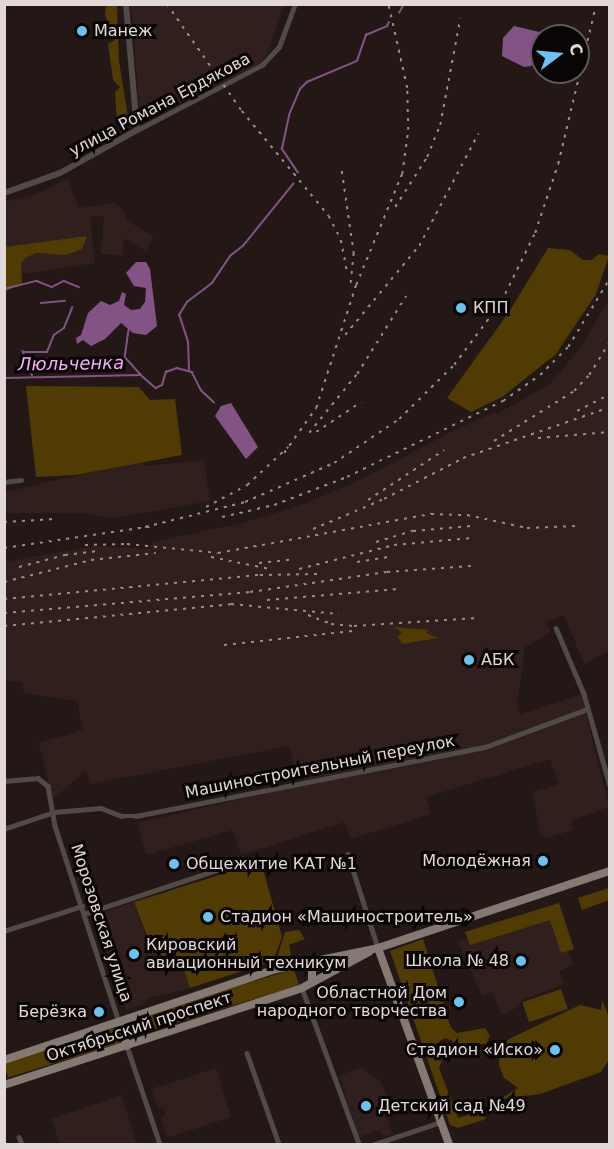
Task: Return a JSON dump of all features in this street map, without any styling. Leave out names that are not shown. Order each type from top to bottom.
[{"type":"main road","name":"Октябрьский проспект","points":[[4,1060],[305,962],[378,948],[609,871]]},
{"type":"main road","name":"Октябрьский проспект","points":[[4,1085],[302,988],[378,948]]},
{"type":"main road","points":[[378,948],[448,1144]]},
{"type":"main road","points":[[305,962],[312,970],[312,981]]},
{"type":"main road","name":"Морозовская улица","points":[[119,1022],[127,1046]]},
{"type":"street","points":[[126,4],[138,130]]},
{"type":"street","name":"улица Романа Ердякова","points":[[4,193],[60,173],[262,65],[279,47],[295,4]]},
{"type":"street","points":[[4,482],[21,480]]},
{"type":"street","points":[[556,628],[587,709],[609,786]]},
{"type":"street","name":"Машиностроительный переулок","points":[[4,828],[54,812],[101,808],[122,816],[135,816],[485,747],[587,709]]},
{"type":"street","name":"Морозовская улица","points":[[4,781],[38,778],[48,786],[84,914],[119,1022]]},
{"type":"street","points":[[348,854],[378,948]]},
{"type":"street","points":[[84,914],[237,863]]},
{"type":"street","points":[[4,932],[82,906]]},
{"type":"street","points":[[302,988],[325,1060],[359,1144]]},
{"type":"street","name":"Морозовская улица","points":[[127,1046],[160,1144]]},
{"type":"street","points":[[247,1053],[279,1144]]},
{"type":"street","points":[[375,1144],[441,1122]]},
{"type":"street","points":[[19,1137],[22,1144]]},
{"type":"shaded area","points":[[106,5],[117,5],[119,61],[129,124],[117,122],[115,92],[120,87],[113,80],[108,44],[115,40],[105,15]]},
{"type":"shaded area","points":[[131,5],[283,5],[269,51],[260,64],[144,121],[140,116]]},
{"type":"shaded area","points":[[514,26],[530,30],[530,66],[524,67],[502,56],[503,38]]},
{"type":"shaded area","points":[[68,178],[78,208],[115,203],[125,212],[125,219],[153,237],[146,251],[124,238],[122,255],[101,254],[104,216],[90,216],[95,263],[5,277],[5,202],[37,194]]},
{"type":"shaded area","points":[[87,236],[82,249],[67,255],[36,253],[25,258],[21,264],[22,283],[5,292],[5,247]]},
{"type":"shaded area","points":[[548,248],[570,250],[583,260],[592,260],[599,254],[609,256],[596,294],[556,354],[502,397],[471,412],[447,398],[509,312]]},
{"type":"shaded area","points":[[136,262],[146,262],[150,269],[157,326],[146,335],[133,333],[121,323],[105,339],[91,346],[83,340],[77,344],[76,338],[81,335],[88,313],[101,301],[110,305],[119,301],[122,292],[126,294],[124,305],[131,310],[140,309],[145,302],[146,288],[134,286],[126,273]]},
{"type":"shaded area","points":[[609,299],[609,651],[584,664],[564,615],[546,622],[551,632],[525,647],[517,705],[520,714],[581,695],[609,807],[571,820],[573,830],[546,838],[540,834],[533,792],[559,784],[550,759],[426,797],[431,814],[351,839],[345,822],[241,855],[233,830],[146,855],[137,823],[299,786],[304,780],[301,768],[295,769],[289,746],[90,784],[87,772],[84,772],[53,799],[39,743],[83,730],[77,701],[24,693],[22,682],[5,680],[5,562],[94,546],[150,549],[152,542],[239,524],[304,504],[362,479],[455,430],[495,412],[497,414],[551,383],[580,348]]},
{"type":"shaded area","points":[[26,386],[139,387],[150,400],[175,399],[182,455],[76,475],[36,477]]},
{"type":"shaded area","points":[[231,403],[258,447],[246,459],[215,416],[221,406]]},
{"type":"shaded area","points":[[204,460],[210,501],[113,518],[80,513],[5,513],[4,492],[144,461],[144,466]]},
{"type":"shaded area","points":[[393,627],[429,630],[426,633],[438,638],[402,644],[398,637],[402,632]]},
{"type":"shaded area","name":"Стадион «Машиностроитель»","points":[[261,862],[282,937],[273,961],[190,988],[182,964],[164,957],[149,941],[134,902]]},
{"type":"shaded area","points":[[609,888],[609,900],[582,910],[578,898]]},
{"type":"shaded area","name":"Кировский авиационный техникум","points":[[134,902],[144,932],[164,957],[182,964],[190,988],[148,998],[146,1003],[126,1010],[94,915]]},
{"type":"shaded area","points":[[559,903],[574,949],[561,953],[550,920],[470,945],[465,932]]},
{"type":"shaded area","name":"Школа № 48","points":[[554,910],[573,965],[559,971],[564,984],[522,1000],[513,1010],[501,1015],[493,992],[482,996],[458,942]]},
{"type":"shaded area","points":[[299,930],[305,939],[289,945],[291,955],[276,961],[285,932]]},
{"type":"shaded area","points":[[423,939],[451,1028],[457,1033],[485,1028],[490,1036],[486,1044],[458,1044],[446,1038],[439,1041],[444,1056],[439,1068],[458,1118],[482,1111],[486,1119],[458,1128],[450,1125],[390,951]]},
{"type":"shaded area","points":[[294,969],[299,985],[135,1035],[130,1019]]},
{"type":"shaded area","points":[[561,989],[568,1009],[529,1022],[522,1002]]},
{"type":"shaded area","name":"Стадион «Иско»","points":[[602,1000],[609,1017],[610,1058],[601,1072],[540,1094],[500,1099],[518,1088],[504,1078],[499,1065],[500,1052],[507,1040],[580,1005],[601,1010]]},
{"type":"shaded area","points":[[115,1027],[120,1043],[8,1077],[4,1061]]},
{"type":"shaded area","points":[[361,1067],[381,1082],[394,1113],[387,1117],[392,1134],[383,1137],[380,1130],[359,1137],[339,1076]]},
{"type":"shaded area","points":[[216,1068],[231,1117],[167,1138],[160,1117],[166,1115],[163,1107],[158,1109],[151,1089]]},
{"type":"shaded area","points":[[121,1095],[137,1144],[60,1144],[51,1119]]},
{"type":"waterway","points":[[399,13],[404,4]]},
{"type":"waterway","points":[[298,173],[282,149],[289,115],[300,89],[307,82],[357,61],[366,35],[387,26],[389,22]]},
{"type":"waterway","points":[[189,370],[188,342],[179,315],[187,302],[212,283],[230,256],[243,246],[293,184]]},
{"type":"waterway","points":[[4,289],[37,281],[52,287],[64,281],[79,287]]},
{"type":"waterway","points":[[41,303],[65,301]]},
{"type":"waterway","points":[[32,376],[23,352],[47,352],[54,335],[64,328],[72,308]]},
{"type":"waterway","points":[[129,330],[125,357],[141,375]]},
{"type":"waterway","name":"Люльченка","points":[[4,378],[141,375],[156,388],[162,385],[166,372],[177,368],[192,372],[201,390],[214,402]]},
{"type":"railway","points":[[167,4],[242,111],[329,216],[341,240],[347,271]]},
{"type":"railway","points":[[284,453],[316,408],[356,285],[402,174],[408,130],[407,88],[388,4]]},
{"type":"railway","points":[[145,527],[245,502],[334,463],[399,419],[454,365],[501,302],[535,233],[558,164],[596,4]]},
{"type":"railway","points":[[395,207],[427,157],[440,125],[460,19]]},
{"type":"railway","points":[[345,335],[419,246],[478,134]]},
{"type":"railway","points":[[342,171],[354,253],[351,284]]},
{"type":"railway","points":[[222,517],[274,505],[347,477],[503,401],[540,375],[568,347],[610,278]]},
{"type":"railway","points":[[309,433],[357,374],[406,296]]},
{"type":"railway","points":[[494,441],[574,391],[589,375],[610,341]]},
{"type":"railway","points":[[577,411],[610,394]]},
{"type":"railway","points":[[316,432],[361,402]]},
{"type":"railway","points":[[313,529],[384,499],[463,458],[610,407]]},
{"type":"railway","points":[[538,438],[610,432]]},
{"type":"railway","points":[[206,507],[247,485],[288,447]]},
{"type":"railway","points":[[368,500],[444,450]]},
{"type":"railway","points":[[85,545],[127,544],[218,553],[431,514],[467,515],[527,528],[577,526]]},
{"type":"railway","points":[[4,522],[55,519]]},
{"type":"railway","points":[[4,548],[153,526]]},
{"type":"railway","points":[[376,542],[413,531],[471,526]]},
{"type":"railway","points":[[299,569],[394,545],[472,538]]},
{"type":"railway","points":[[19,567],[65,555],[98,551]]},
{"type":"railway","points":[[4,582],[91,560],[156,553]]},
{"type":"railway","points":[[211,557],[270,569]]},
{"type":"railway","points":[[357,562],[390,557]]},
{"type":"railway","points":[[259,563],[290,560]]},
{"type":"railway","points":[[4,613],[250,592],[387,572],[471,566]]},
{"type":"railway","points":[[4,599],[260,575],[319,574]]},
{"type":"railway","points":[[267,600],[399,589]]},
{"type":"railway","points":[[4,626],[231,604],[339,614]]},
{"type":"railway","points":[[308,615],[331,624],[354,626],[477,618]]},
{"type":"railway","points":[[224,645],[352,631]]},
{"type":"place","name":"Манеж","points":[[82,31]]},
{"type":"place","name":"КПП","points":[[461,308]]},
{"type":"place","name":"АБК","points":[[469,660]]},
{"type":"place","name":"Молодёжная","points":[[543,861]]},
{"type":"place","name":"Общежитие КАТ №1","points":[[174,864]]},
{"type":"place","name":"Стадион «Машиностроитель»","points":[[208,917]]},
{"type":"place","name":"Кировский авиационный техникум","points":[[134,954]]},
{"type":"place","name":"Школа № 48","points":[[521,961]]},
{"type":"place","name":"Областной Дом народного творчества","points":[[459,1002]]},
{"type":"place","name":"Берёзка","points":[[99,1012]]},
{"type":"place","name":"Стадион «Иско»","points":[[555,1050]]},
{"type":"place","name":"Детский сад №49","points":[[366,1106]]}]
